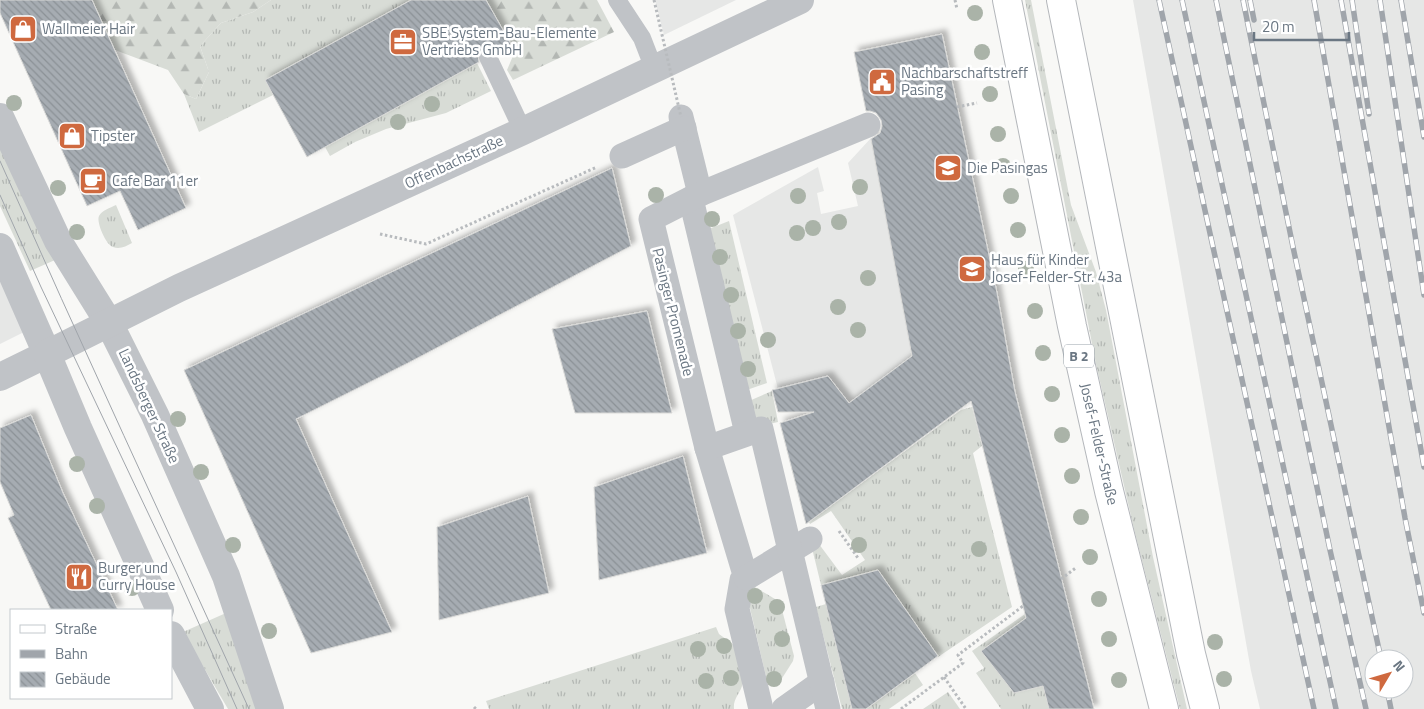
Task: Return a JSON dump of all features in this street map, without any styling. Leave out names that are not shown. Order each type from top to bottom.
[{"type":"main road","name":"Josef-Felder-Straße","points":[[1007,0],[1074,336],[1109,491],[1164,709]]},
{"type":"main road","points":[[1061,0],[1183,616],[1205,709]]},
{"type":"street","name":"Offenbachstraße","points":[[0,377],[179,288],[800,0]]},
{"type":"street","name":"Landsberger Straße","points":[[0,116],[58,241],[109,323],[155,415],[226,576],[270,709]]},
{"type":"street","points":[[622,156],[682,122],[695,196],[747,433]]},
{"type":"street","name":"Pasinger Promenade","points":[[746,578],[707,448],[651,219],[695,196],[868,125]]},
{"type":"street","points":[[0,247],[78,428],[160,609]]},
{"type":"street","points":[[707,448],[761,428],[800,546],[828,709]]},
{"type":"street","points":[[761,709],[737,609],[742,580],[800,546]]},
{"type":"street","points":[[172,637],[210,709]]},
{"type":"street","points":[[784,709],[822,682]]},
{"type":"lane","points":[[617,0],[642,38],[654,69]]},
{"type":"lane","points":[[488,57],[523,130]]},
{"type":"path","points":[[654,0],[682,122]]},
{"type":"path","points":[[955,0],[957,9]]},
{"type":"path","points":[[957,107],[977,103]]},
{"type":"path","points":[[380,234],[426,244],[622,156]]},
{"type":"path","points":[[1061,579],[1077,567]]},
{"type":"path","points":[[901,709],[963,662],[958,655],[1023,606]]},
{"type":"path","points":[[944,677],[966,709]]},
{"type":"shaded area","points":[[655,0],[736,0],[664,35]]},
{"type":"shaded area","points":[[1133,0],[1424,0],[1424,709],[1260,709],[1251,671]]},
{"type":"shaded area","points":[[871,138],[912,356],[849,403],[828,376],[778,389],[733,215],[818,167],[824,191],[817,193],[821,214],[858,206],[848,163]]},
{"type":"shaded area","points":[[0,280],[24,332],[0,344]]},
{"type":"green space","points":[[92,0],[271,0],[253,12],[221,23],[200,46],[209,72],[196,99],[184,94],[168,70],[115,50]]},
{"type":"green space","points":[[271,0],[411,0],[265,80],[273,95],[199,132],[184,94],[196,99],[209,72],[200,46],[221,23],[253,12]]},
{"type":"green space","points":[[486,0],[597,0],[614,32],[513,80],[507,70],[515,51]]},
{"type":"green space","points":[[1025,0],[1031,0],[1071,205],[1096,272],[1106,310],[1153,557],[1187,709],[1180,709],[1134,529],[1096,364]]},
{"type":"green space","points":[[477,63],[491,91],[446,113],[386,129],[355,142],[330,156],[325,147]]},
{"type":"green space","points":[[0,141],[55,260],[30,271],[0,206]]},
{"type":"green space","points":[[116,205],[132,243],[118,248],[113,247],[107,242],[98,219],[102,212]]},
{"type":"green space","points":[[729,221],[767,383],[741,392],[701,232]]},
{"type":"green space","points":[[772,391],[778,422],[756,427],[749,401]]},
{"type":"green space","points":[[972,407],[982,446],[973,453],[1012,607],[938,657],[878,571],[821,585],[811,544],[816,540],[842,575],[865,560],[831,511],[810,524],[809,522],[961,410]]},
{"type":"green space","points":[[753,586],[780,602],[794,656],[793,661],[776,686],[768,685],[746,591]]},
{"type":"green space","points":[[826,604],[852,709],[842,709],[816,607]]},
{"type":"green space","points":[[226,613],[258,709],[228,709],[183,632]]},
{"type":"green space","points":[[1025,614],[1026,618],[982,651],[1014,693],[1043,686],[1049,709],[1001,709],[976,673],[984,668],[972,651]]},
{"type":"green space","points":[[716,627],[719,634],[734,645],[742,671],[743,682],[735,700],[734,709],[489,709],[486,701]]},
{"type":"green space","points":[[915,673],[923,685],[889,709],[866,709]]},
{"type":"green space","points":[[948,692],[960,709],[923,709]]},
{"type":"building","points":[[0,0],[92,0],[186,208],[138,230],[120,191],[87,206],[0,13]]},
{"type":"building","points":[[411,0],[486,0],[511,44],[497,52],[489,47],[483,48],[478,56],[479,62],[307,157],[265,80]]},
{"type":"building","points":[[942,34],[997,293],[1015,392],[1094,709],[1049,709],[1043,686],[1014,693],[981,651],[1026,618],[971,401],[806,524],[780,423],[814,412],[778,412],[772,390],[828,376],[849,403],[912,356],[871,139],[880,133],[881,120],[876,113],[866,111],[854,52]]},
{"type":"building","points":[[612,168],[631,246],[408,363],[296,419],[392,632],[311,653],[184,370]]},
{"type":"building","points":[[647,311],[672,413],[575,413],[552,329]]},
{"type":"building","points":[[31,415],[63,493],[118,609],[51,609],[8,518],[14,515],[0,482],[0,428]]},
{"type":"building","points":[[683,456],[707,553],[599,580],[594,487]]},
{"type":"building","points":[[528,496],[549,593],[439,620],[437,527]]},
{"type":"building","points":[[878,570],[938,656],[866,709],[852,709],[821,585]]},
{"type":"tram line","points":[[0,161],[249,709]]},
{"type":"tram line","points":[[0,195],[41,287],[176,572],[237,709]]},
{"type":"railway","points":[[1159,0],[1314,709]]},
{"type":"railway","points":[[1182,0],[1336,709]]},
{"type":"railway","points":[[1216,0],[1330,550],[1366,709]]},
{"type":"railway","points":[[1243,0],[1293,247],[1379,649]]},
{"type":"railway","points":[[1250,0],[1254,20]]},
{"type":"railway","points":[[1314,0],[1405,518],[1424,613]]},
{"type":"railway","points":[[1341,0],[1424,467]]},
{"type":"railway","points":[[1352,0],[1369,114]]},
{"type":"railway","points":[[1380,0],[1424,295]]},
{"type":"railway","points":[[1401,0],[1424,137]]},
{"type":"railway","points":[[1389,699],[1391,709]]},
{"type":"place","name":"Wallmeier Hair","points":[[23,29]]},
{"type":"place","name":"SBE System-Bau-Elemente Vertriebs GmbH","points":[[403,42]]},
{"type":"place","name":"Nachbarschaftstreff Pasing","points":[[882,82]]},
{"type":"place","name":"Tipster","points":[[72,136]]},
{"type":"place","name":"Die Pasingas","points":[[948,168]]},
{"type":"place","name":"Cafe Bar 11er","points":[[93,181]]},
{"type":"place","name":"Haus für Kinder Josef-Felder-Str. 43a","points":[[972,269]]},
{"type":"place","name":"Burger und Curry House","points":[[79,577]]}]
